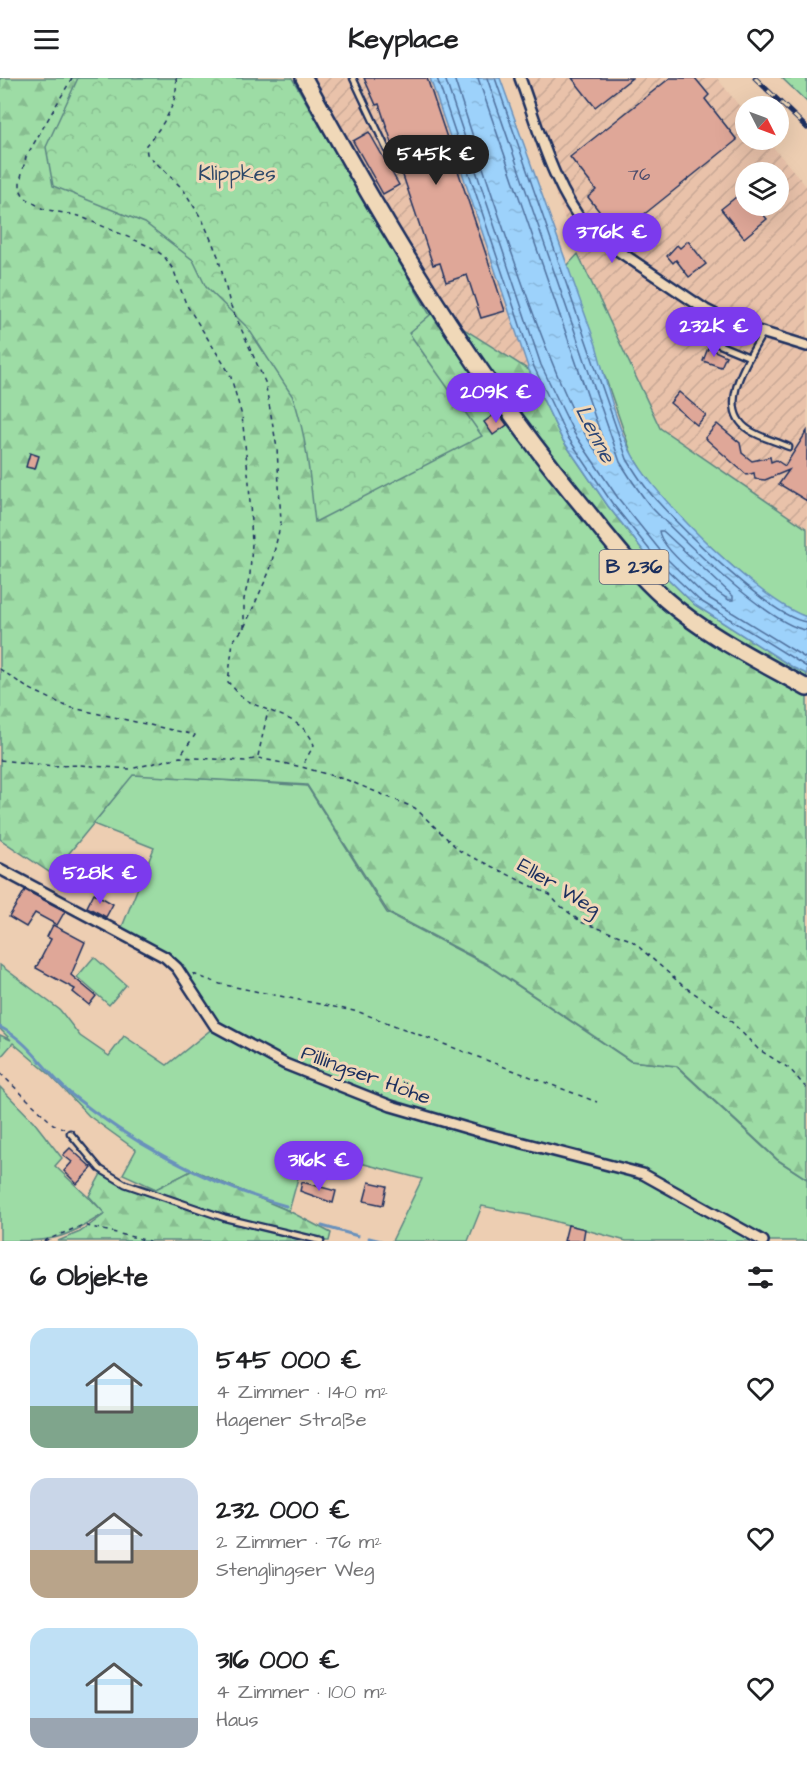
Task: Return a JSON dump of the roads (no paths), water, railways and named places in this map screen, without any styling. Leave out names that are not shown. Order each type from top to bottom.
[{"type":"main road","name":"B 236","points":[[304,78],[425,290],[502,401],[614,545],[665,599],[710,633],[807,688]]},
{"type":"street","points":[[520,78],[556,177],[576,214],[601,241],[706,310],[732,323],[807,346]]},
{"type":"street","name":"Pillingser Höhe","points":[[0,869],[165,957],[177,968],[215,1026],[285,1064],[391,1106],[643,1174],[763,1241]]},
{"type":"lane","points":[[353,78],[387,150]]},
{"type":"lane","points":[[706,310],[700,334],[708,340],[749,357]]},
{"type":"lane","points":[[763,333],[749,357],[734,395],[734,412],[740,423],[751,431],[789,447]]},
{"type":"lane","points":[[70,1133],[100,1169],[125,1184],[225,1218],[321,1241]]},
{"type":"water","name":"Lenne","points":[[430,78],[500,78],[596,345],[617,418],[634,458],[646,477],[665,499],[712,548],[764,592],[787,608],[807,617],[807,674],[695,605],[657,568],[608,506],[562,439],[529,370]]},
{"type":"waterway","points":[[0,1027],[30,1050],[72,1095],[121,1131],[201,1175],[286,1206]]},
{"type":"waterway","points":[[322,1226],[358,1236]]},
{"type":"waterway","points":[[369,1238],[381,1241]]},
{"type":"railway","points":[[755,78],[807,128]]},
{"type":"park label","name":"Klippkes","points":[[237,173]]}]
